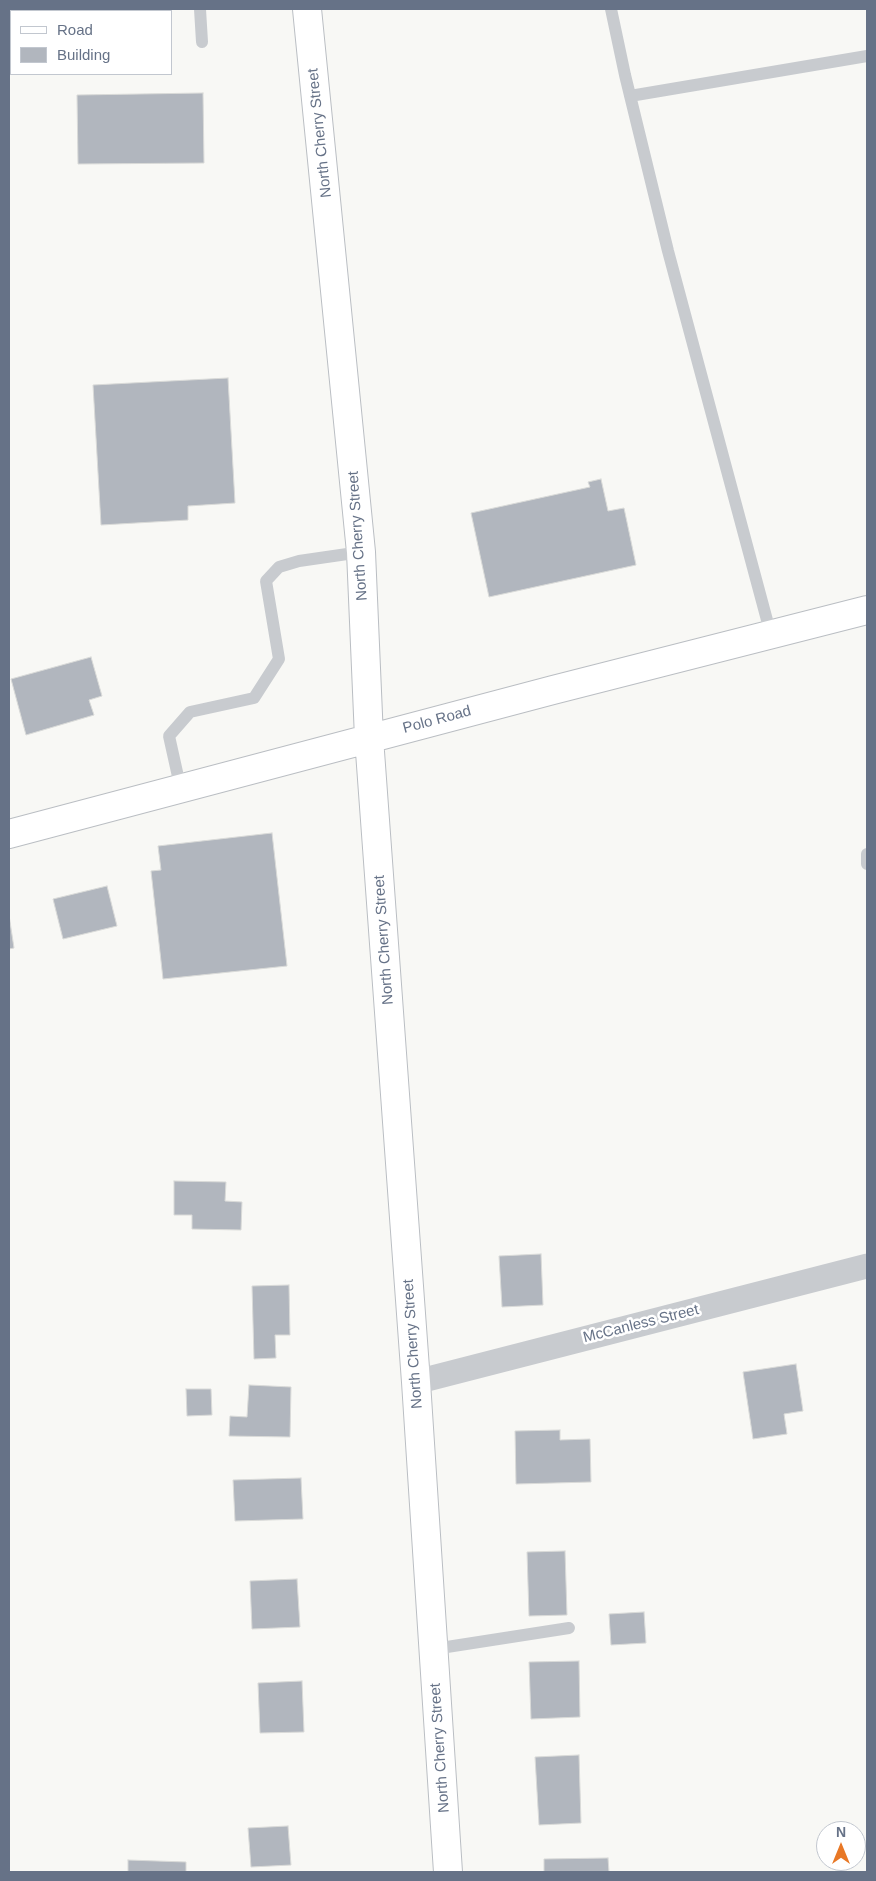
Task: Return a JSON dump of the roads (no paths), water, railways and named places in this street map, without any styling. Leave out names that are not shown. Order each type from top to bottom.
[{"type":"main road","name":"North Cherry Street","points":[[307,9],[361,552],[369,738],[416,1382],[448,1872]]},
{"type":"main road","name":"Polo Road","points":[[9,834],[181,790],[369,738],[867,610]]},
{"type":"street","name":"McCanless Street","points":[[416,1382],[867,1266]]},
{"type":"lane","points":[[200,9],[202,42]]},
{"type":"lane","points":[[611,9],[668,251],[771,635]]},
{"type":"lane","points":[[630,96],[867,56]]},
{"type":"lane","points":[[181,790],[168,736],[190,712],[254,698],[279,658],[266,581],[279,567],[292,563],[361,552]]},
{"type":"lane","points":[[867,854],[867,864]]},
{"type":"lane","points":[[434,1649],[569,1628]]}]
